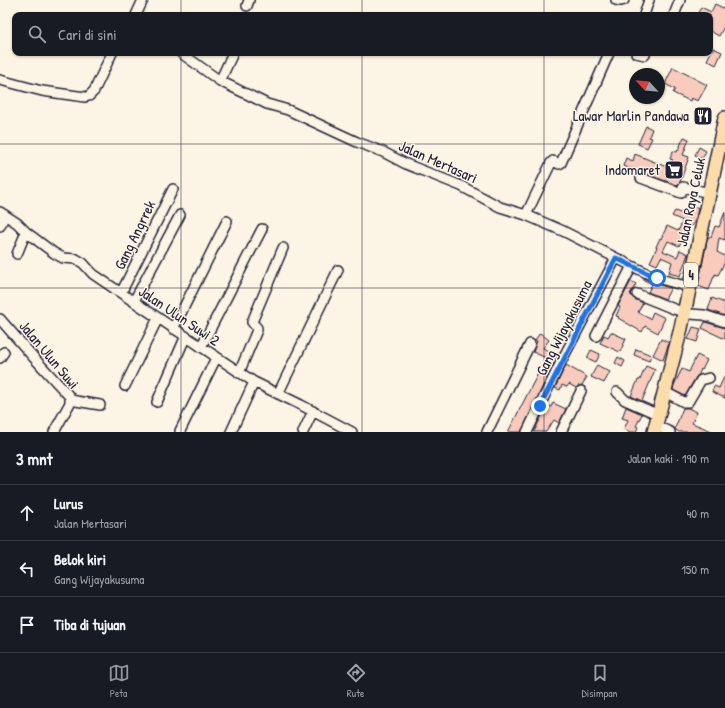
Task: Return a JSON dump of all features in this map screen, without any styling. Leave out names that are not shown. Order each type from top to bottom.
[{"type":"highway","name":"Jalan Raya Celuk","points":[[656,427],[684,312],[725,118]]},
{"type":"street","points":[[137,12],[142,0]]},
{"type":"street","points":[[616,0],[624,0]]},
{"type":"street","points":[[645,12],[649,0]]},
{"type":"street","points":[[675,12],[680,0]]},
{"type":"street","points":[[0,80],[42,91],[84,97],[89,96],[94,92],[111,56]]},
{"type":"street","name":"Jalan Mertasari","points":[[185,56],[220,81],[267,104],[288,110],[357,142],[383,152],[406,164],[461,186],[500,207],[526,215],[563,231],[657,278],[689,287]]},
{"type":"street","points":[[220,81],[232,56]]},
{"type":"street","points":[[526,215],[551,162],[561,163],[608,56]]},
{"type":"street","points":[[641,178],[681,193],[683,188],[710,193]]},
{"type":"street","name":"Gang Angrrek","points":[[121,294],[173,189]]},
{"type":"street","points":[[0,226],[3,213]]},
{"type":"street","name":"Jalan Ulun Suwi 2","points":[[3,213],[58,256],[76,259],[83,263],[93,274],[121,294],[185,338],[254,382],[313,412],[333,428],[352,432]]},
{"type":"street","points":[[134,302],[180,215]]},
{"type":"street","points":[[173,329],[227,221]]},
{"type":"street","points":[[201,347],[262,229]]},
{"type":"street","points":[[17,254],[26,232]]},
{"type":"street","points":[[239,372],[257,330],[252,322],[283,248]]},
{"type":"street","name":"Gang Wijayakusuma","points":[[527,432],[563,358],[616,258]]},
{"type":"street","points":[[596,336],[632,266]]},
{"type":"street","points":[[278,394],[338,270]]},
{"type":"street","points":[[637,294],[684,312],[704,315],[725,322]]},
{"type":"street","points":[[125,386],[158,318]]},
{"type":"street","name":"Jalan Ulun Suwi","points":[[0,319],[70,397],[70,400],[54,432]]},
{"type":"street","points":[[157,402],[185,338]]},
{"type":"street","points":[[487,432],[530,344]]},
{"type":"street","points":[[180,431],[216,358]]},
{"type":"street","points":[[664,392],[684,402],[688,402],[701,380],[709,378]]},
{"type":"street","points":[[231,432],[254,382]]},
{"type":"street","points":[[562,432],[581,391]]},
{"type":"street","points":[[617,392],[656,427],[670,432]]},
{"type":"street","points":[[70,400],[100,405]]},
{"type":"street","points":[[303,432],[313,412]]},
{"type":"building","points":[[715,4],[725,9],[725,25],[719,36],[713,33],[713,12],[711,12]]},
{"type":"building","points":[[701,7],[711,12],[698,12]]},
{"type":"building","points":[[713,48],[722,52],[716,65],[707,60],[709,56],[713,56]]},
{"type":"building","points":[[673,67],[707,85],[698,101],[691,98],[690,101],[673,93],[675,89],[665,84]]},
{"type":"building","points":[[646,126],[652,129],[649,137],[652,138],[647,148],[638,144]]},
{"type":"building","points":[[684,137],[689,139],[683,155],[689,157],[680,182],[677,185],[623,166],[626,158],[633,161],[635,154],[669,168],[673,160],[670,159],[673,151],[677,152]]},
{"type":"building","points":[[699,147],[706,151],[702,159],[695,155]]},
{"type":"building","points":[[690,204],[698,208],[696,218],[692,226],[689,225],[679,246],[668,241],[663,251],[677,257],[680,250],[688,254],[680,276],[669,273],[672,262],[661,257],[657,265],[650,262],[660,238],[661,239],[667,226],[678,231],[683,221],[672,216],[675,211],[685,215]]},
{"type":"building","points":[[725,212],[725,240],[719,238],[717,252],[725,256],[725,262],[718,275],[715,274],[709,290],[698,286],[707,241],[708,237],[711,237],[715,226],[719,227]]},
{"type":"building","points":[[644,278],[655,284],[671,288],[665,299],[648,292],[652,284],[644,280]]},
{"type":"building","points":[[631,281],[636,284],[630,294],[634,299],[643,303],[638,312],[650,319],[653,312],[665,318],[658,333],[645,326],[642,332],[616,316],[620,307],[618,306]]},
{"type":"building","points":[[712,298],[725,303],[725,316],[708,310]]},
{"type":"building","points":[[705,322],[725,328],[725,339],[702,328]]},
{"type":"building","points":[[693,327],[701,329],[697,342],[688,339]]},
{"type":"building","points":[[611,332],[626,339],[620,352],[600,343],[604,335],[608,337]]},
{"type":"building","points":[[540,333],[549,340],[543,348],[557,356],[521,432],[508,432],[546,358],[533,352],[537,341],[535,340]]},
{"type":"building","points":[[661,339],[669,343],[663,360],[653,355]]},
{"type":"building","points":[[636,349],[651,355],[649,361],[634,355]]},
{"type":"building","points":[[591,350],[600,354],[596,362],[587,358]]},
{"type":"building","points":[[697,355],[707,360],[685,396],[673,390],[674,385],[682,369],[689,372]]},
{"type":"building","points":[[618,357],[625,361],[622,367],[615,363]]},
{"type":"building","points":[[566,365],[587,377],[582,385],[576,388],[569,384],[567,387],[562,385],[560,390],[555,388]]},
{"type":"building","points":[[597,365],[610,372],[604,383],[591,377]]},
{"type":"building","points":[[646,366],[655,370],[642,401],[631,396]]},
{"type":"building","points":[[725,375],[725,398],[712,392],[714,386],[719,388]]},
{"type":"building","points":[[553,403],[566,409],[559,423],[554,420],[546,432],[534,432],[547,405],[551,407]]},
{"type":"building","points":[[626,407],[642,414],[636,426],[638,427],[636,432],[630,432],[624,429],[628,420],[622,418]]},
{"type":"building","points":[[683,408],[688,408],[697,412],[692,423],[714,432],[679,432],[676,430],[675,428]]},
{"type":"place","name":"Lawar Marlin Pandawa","points":[[703,116]]},
{"type":"place","name":"Indomaret","points":[[674,170]]},
{"type":"route","points":[[540,406],[563,358],[616,258],[657,278]]}]
